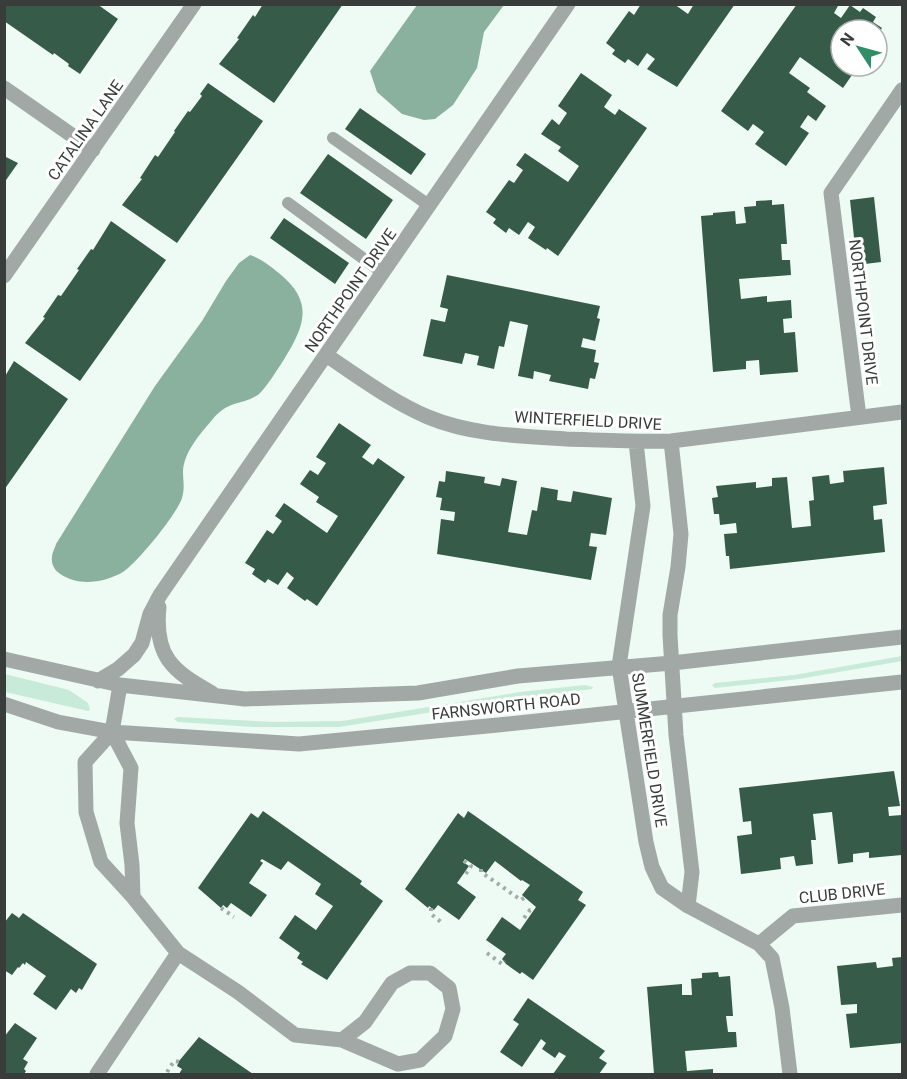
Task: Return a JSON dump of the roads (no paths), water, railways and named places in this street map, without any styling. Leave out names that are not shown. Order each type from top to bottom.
[{"type":"street","name":"CATALINA LANE","points":[[4,276],[194,4]]},
{"type":"street","name":"NORTHPOINT DRIVE","points":[[98,681],[118,669],[134,655],[142,643],[150,614],[160,595],[568,4]]},
{"type":"street","points":[[4,88],[93,150]]},
{"type":"street","name":"NORTHPOINT DRIVE","points":[[859,417],[831,193],[903,90]]},
{"type":"street","name":"WINTERFIELD DRIVE","points":[[326,355],[393,399],[428,417],[468,430],[531,437],[636,442],[671,441],[903,412]]},
{"type":"street","name":"SUMMERFIELD DRIVE","points":[[671,441],[681,534],[670,615],[674,707],[692,872],[688,906]]},
{"type":"street","name":"SUMMERFIELD DRIVE","points":[[636,442],[643,506],[619,666],[646,842],[652,867],[662,888],[688,906],[759,944]]},
{"type":"street","points":[[160,595],[158,632],[166,655],[175,669],[186,678],[218,696]]},
{"type":"street","name":"FARNSWORTH ROAD","points":[[4,659],[120,685],[246,699],[418,693],[518,676],[672,663],[903,637]]},
{"type":"street","name":"FARNSWORTH ROAD","points":[[4,704],[58,722],[112,732],[299,744],[903,682]]},
{"type":"street","points":[[120,685],[112,732],[85,762],[86,812],[101,862],[133,897],[178,953],[296,1035],[342,1040],[398,1064],[420,1060],[445,1036],[453,1009],[448,988],[430,973],[410,973],[392,983],[365,1022],[342,1040]]},
{"type":"street","points":[[112,732],[131,768],[127,823],[133,897]]},
{"type":"street","name":"CLUB DRIVE","points":[[759,944],[793,916],[903,905]]},
{"type":"street","points":[[759,944],[772,958],[782,1008],[790,1074]]},
{"type":"street","points":[[97,1074],[178,953]]},
{"type":"lane","points":[[333,138],[430,206]]},
{"type":"lane","points":[[288,203],[383,273]]}]
